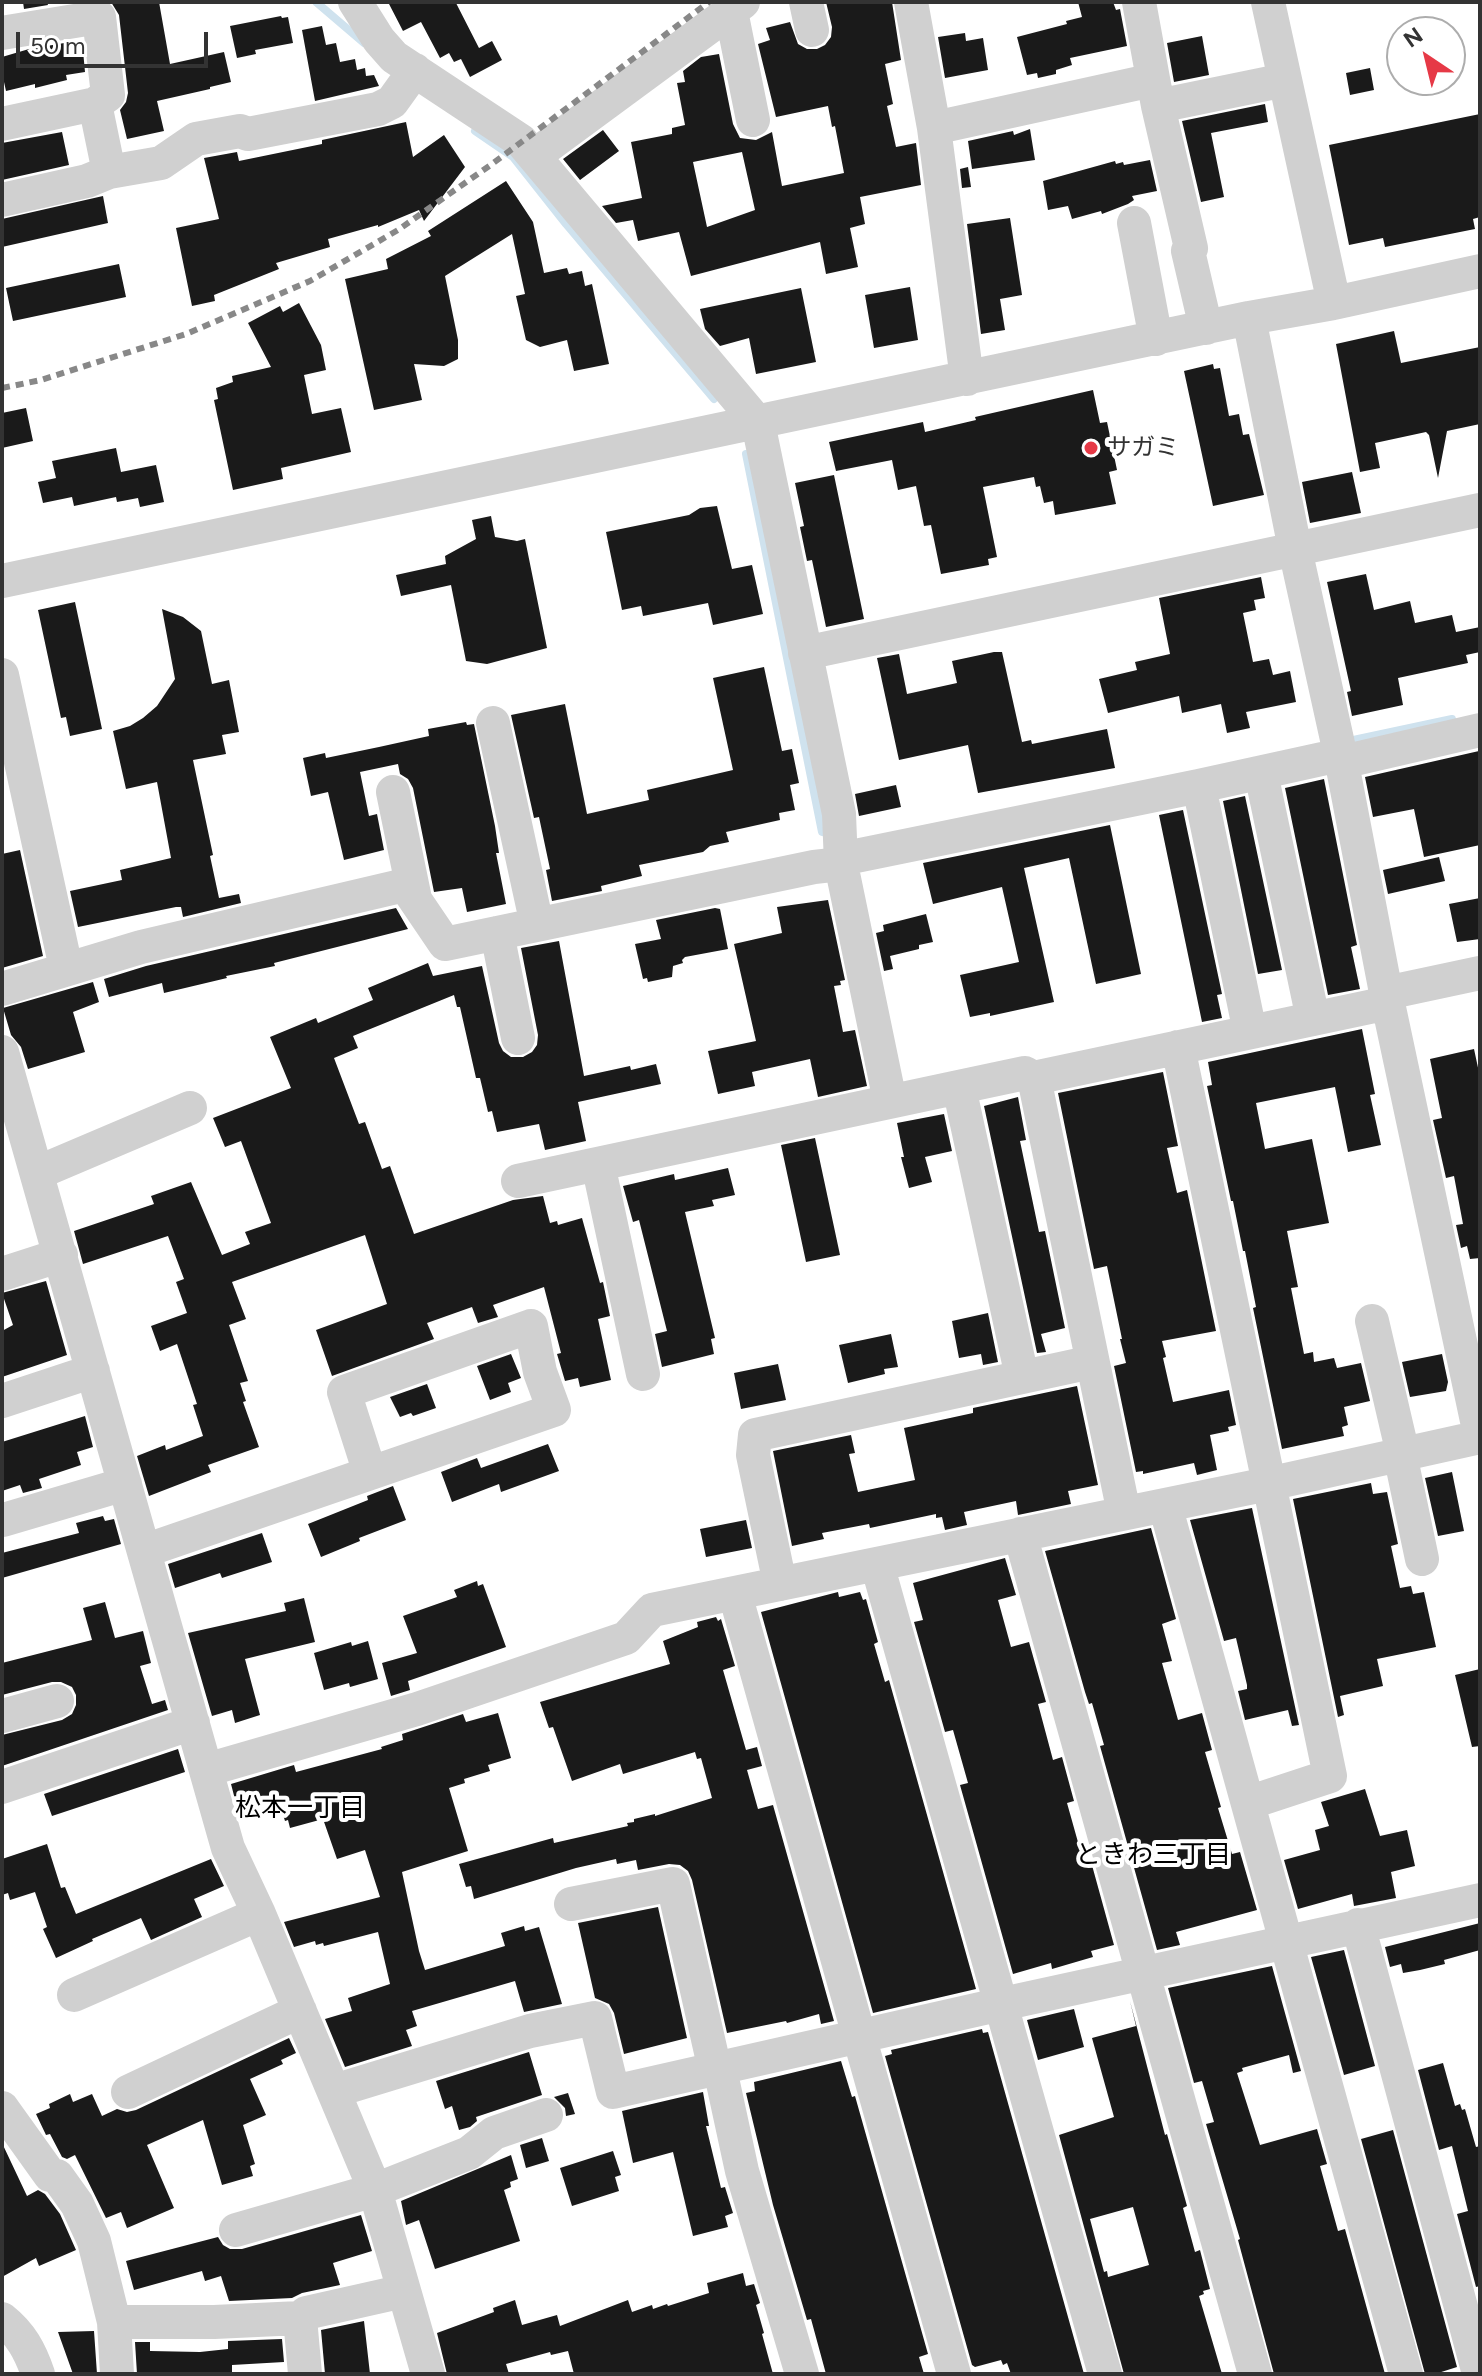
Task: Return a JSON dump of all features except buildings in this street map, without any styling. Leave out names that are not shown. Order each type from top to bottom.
[{"type":"street","points":[[355,2],[409,79],[521,141],[758,423],[839,819],[841,859],[890,1101]]},
{"type":"street","points":[[911,2],[934,128],[967,379]]},
{"type":"street","points":[[1139,2],[1155,93],[1206,328]]},
{"type":"street","points":[[1268,2],[1334,303]]},
{"type":"street","points":[[534,156],[737,7],[753,120]]},
{"type":"street","points":[[2,33],[99,17],[108,95],[95,104],[2,124]]},
{"type":"street","points":[[2,200],[87,181],[109,172],[161,163],[196,139],[240,131],[248,134],[378,109],[392,102],[409,79]]},
{"type":"street","points":[[934,128],[1155,93],[1285,80]]},
{"type":"street","points":[[95,104],[109,172]]},
{"type":"street","points":[[1134,223],[1156,339]]},
{"type":"street","points":[[2,581],[1480,271]]},
{"type":"street","points":[[206,1770],[417,1709],[626,1638],[652,1610],[1268,1484],[1480,1436],[1387,998],[1339,749],[1249,318]]},
{"type":"street","points":[[805,653],[1480,510]]},
{"type":"street","points":[[2,675],[66,968]]},
{"type":"street","points":[[493,723],[537,925]]},
{"type":"street","points":[[2,989],[141,947],[405,885],[445,944],[1261,773],[1339,749],[1480,730]]},
{"type":"street","points":[[1261,773],[1313,1019]]},
{"type":"street","points":[[1199,786],[1250,1032]]},
{"type":"street","points":[[393,792],[415,899]]},
{"type":"street","points":[[497,933],[518,1038]]},
{"type":"street","points":[[518,1181],[1025,1073],[1034,1078],[1313,1019],[1480,973]]},
{"type":"street","points":[[1178,1047],[1330,1776],[1248,1803]]},
{"type":"street","points":[[2,1052],[228,1848],[259,1914],[375,2190],[428,2374]]},
{"type":"street","points":[[1034,1078],[1124,1513]]},
{"type":"street","points":[[959,1087],[1022,1377]]},
{"type":"street","points":[[37,1173],[190,1108]]},
{"type":"street","points":[[598,1164],[643,1374]]},
{"type":"street","points":[[2,1274],[61,1255]]},
{"type":"street","points":[[1372,1321],[1422,1559]]},
{"type":"street","points":[[144,1551],[554,1410],[540,1372],[531,1326],[344,1392],[370,1473]]},
{"type":"street","points":[[780,1584],[753,1455],[755,1435],[1092,1362]]},
{"type":"street","points":[[2,1401],[93,1371]]},
{"type":"street","points":[[3,1520],[125,1484]]},
{"type":"street","points":[[1165,1505],[1406,2374]]},
{"type":"street","points":[[1020,1534],[1255,2374]]},
{"type":"street","points":[[877,1564],[1105,2374]]},
{"type":"street","points":[[735,1594],[954,2374]]},
{"type":"street","points":[[2,1716],[57,1701]]},
{"type":"street","points":[[2,1787],[193,1723]]},
{"type":"street","points":[[571,1904],[673,1884],[742,2171],[802,2374]]},
{"type":"street","points":[[334,2091],[530,2031],[595,2018],[613,2092],[1480,1900]]},
{"type":"street","points":[[74,1995],[259,1914]]},
{"type":"street","points":[[1358,1925],[1479,2374]]},
{"type":"street","points":[[128,2092],[300,2011]]},
{"type":"street","points":[[2,2108],[50,2175],[57,2176],[89,2226],[114,2322],[117,2374]]},
{"type":"street","points":[[236,2230],[375,2190],[469,2153],[494,2133],[546,2115]]},
{"type":"street","points":[[114,2322],[300,2318],[306,2313],[404,2291]]},
{"type":"street","points":[[300,2318],[305,2374]]},
{"type":"street","points":[[2,2319],[17,2332],[32,2356],[38,2374]]},
{"type":"waterway","points":[[316,2],[364,43]]},
{"type":"waterway","points":[[475,131],[513,157],[714,399]]},
{"type":"waterway","points":[[746,454],[822,832],[833,835]]},
{"type":"waterway","points":[[1344,742],[1452,719]]},
{"type":"railway","points":[[2,388],[41,380],[186,334],[310,281],[398,230],[709,2]]},
{"type":"place","name":"サガミ","points":[[1091,448]]},
{"type":"district","name":"松本一丁目","points":[[300,1808]]},
{"type":"district","name":"ときわ三丁目","points":[[1153,1855]]}]
